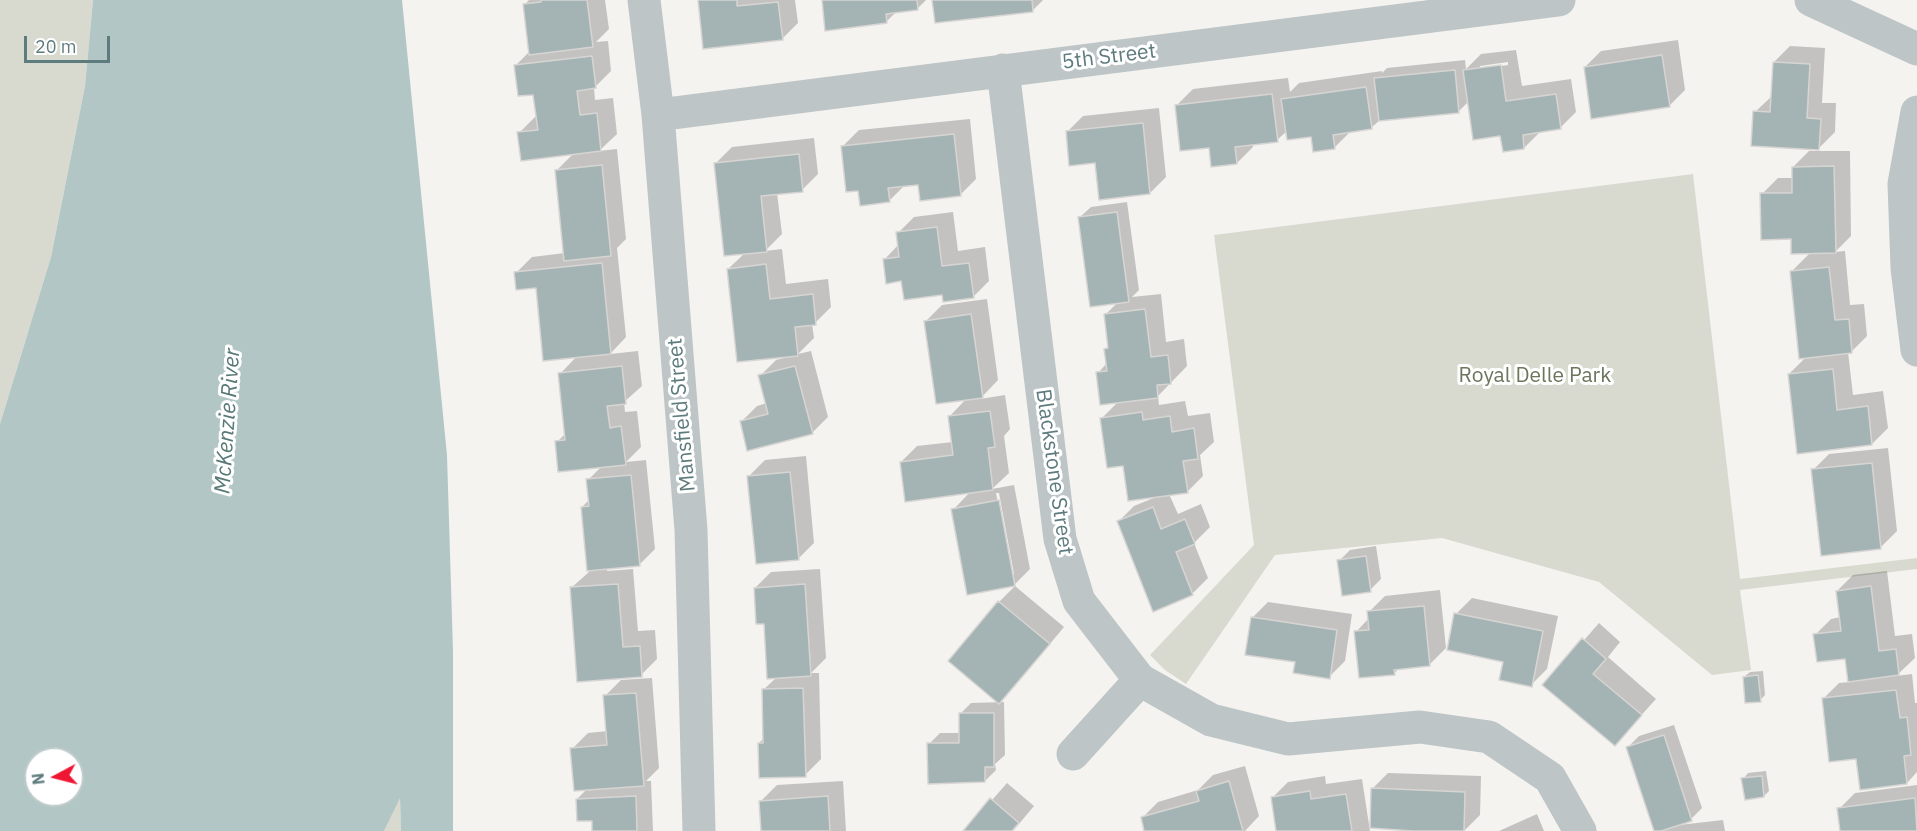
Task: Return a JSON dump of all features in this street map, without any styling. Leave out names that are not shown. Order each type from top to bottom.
[{"type":"street","name":"Mansfield Street","points":[[644,0],[658,115],[692,530],[699,831]]},
{"type":"street","name":"5th Street","points":[[658,115],[1559,0]]},
{"type":"street","points":[[1811,0],[1917,49]]},
{"type":"street","name":"Blackstone Street","points":[[1003,70],[1060,539],[1079,601],[1140,680],[1211,720],[1288,739],[1420,727],[1489,738],[1550,778],[1580,831]]},
{"type":"street","points":[[1917,112],[1904,184],[1907,268],[1917,350]]},
{"type":"street","points":[[1073,754],[1140,680]]},
{"type":"green space","points":[[0,0],[93,0],[85,86],[51,257],[0,424]]},
{"type":"green space","name":"Royal Delle Park","points":[[1693,174],[1740,579],[1917,558],[1917,569],[1740,590],[1751,670],[1712,675],[1599,582],[1442,538],[1275,555],[1186,684],[1165,670],[1150,655],[1254,545],[1214,235]]},
{"type":"green space","points":[[400,796],[401,831],[384,831]]},
{"type":"water","name":"McKenzie River","points":[[93,0],[402,0],[447,455],[453,651],[453,831],[401,831],[400,798],[384,831],[0,831],[0,424],[51,257],[85,86]]},
{"type":"building","points":[[541,0],[587,0],[593,47],[529,55],[523,4],[541,2]]},
{"type":"building","points":[[698,0],[737,0],[737,6],[778,2],[783,40],[703,49]]},
{"type":"building","points":[[822,0],[917,0],[918,10],[886,14],[887,23],[825,31]]},
{"type":"building","points":[[932,0],[1032,0],[1033,12],[935,23]]},
{"type":"building","points":[[1662,55],[1670,107],[1591,119],[1584,67]]},
{"type":"building","points":[[592,56],[596,88],[577,91],[580,115],[597,113],[601,151],[521,161],[517,132],[538,130],[533,95],[518,96],[514,65]]},
{"type":"building","points":[[1773,62],[1810,64],[1807,118],[1821,119],[1819,150],[1751,146],[1753,111],[1770,112]]},
{"type":"building","points":[[1501,65],[1506,101],[1556,94],[1561,129],[1523,135],[1524,149],[1503,152],[1500,136],[1473,140],[1463,70]]},
{"type":"building","points":[[1455,70],[1459,113],[1379,121],[1374,78]]},
{"type":"building","points":[[1366,87],[1372,129],[1333,135],[1335,149],[1313,152],[1311,137],[1287,140],[1281,99]]},
{"type":"building","points":[[1272,94],[1278,142],[1235,147],[1237,164],[1211,167],[1209,148],[1180,151],[1175,105]]},
{"type":"building","points":[[1143,123],[1150,194],[1099,200],[1095,163],[1069,166],[1066,131]]},
{"type":"building","points":[[954,134],[961,196],[920,201],[918,185],[888,188],[890,202],[860,206],[858,191],[846,192],[841,146]]},
{"type":"building","points":[[799,154],[803,192],[761,196],[767,252],[724,256],[714,163]]},
{"type":"building","points":[[602,165],[611,256],[564,261],[555,170]]},
{"type":"building","points":[[1834,166],[1836,253],[1791,254],[1791,239],[1761,240],[1760,193],[1792,193],[1792,167]]},
{"type":"building","points":[[1117,212],[1129,302],[1090,307],[1078,217]]},
{"type":"building","points":[[937,227],[942,266],[969,263],[974,298],[943,302],[942,295],[904,300],[901,281],[886,284],[883,259],[899,257],[896,232]]},
{"type":"building","points":[[602,263],[611,354],[543,361],[536,288],[516,290],[514,272]]},
{"type":"building","points":[[766,264],[770,299],[813,294],[816,325],[795,327],[798,356],[737,362],[727,269]]},
{"type":"building","points":[[1829,267],[1835,320],[1849,319],[1852,353],[1799,359],[1790,271]]},
{"type":"building","points":[[1145,309],[1151,357],[1168,355],[1171,384],[1157,385],[1158,398],[1100,405],[1096,372],[1107,371],[1104,349],[1108,348],[1104,314]]},
{"type":"building","points":[[971,314],[983,398],[936,404],[924,321]]},
{"type":"building","points":[[622,366],[626,404],[607,406],[610,428],[621,426],[626,465],[558,472],[555,441],[565,440],[558,373]]},
{"type":"building","points":[[795,366],[813,434],[747,451],[740,421],[768,414],[758,375]]},
{"type":"building","points":[[1833,369],[1837,410],[1868,406],[1872,445],[1797,454],[1788,374]]},
{"type":"building","points":[[990,411],[995,447],[988,448],[993,490],[905,502],[900,462],[953,455],[948,416]]},
{"type":"building","points":[[1142,412],[1143,420],[1170,416],[1172,432],[1194,428],[1198,459],[1183,461],[1188,493],[1128,501],[1123,466],[1107,468],[1100,418]]},
{"type":"building","points":[[1872,463],[1881,549],[1821,556],[1811,469]]},
{"type":"building","points":[[790,472],[799,560],[756,564],[747,476]]},
{"type":"building","points":[[631,475],[640,566],[587,571],[581,507],[589,506],[586,479]]},
{"type":"building","points":[[999,500],[1015,586],[967,595],[951,509]]},
{"type":"building","points":[[1153,507],[1161,529],[1185,519],[1195,544],[1176,552],[1193,595],[1153,612],[1117,521]]},
{"type":"building","points":[[1366,556],[1371,592],[1342,596],[1337,560]]},
{"type":"building","points":[[618,584],[623,647],[640,646],[642,677],[577,682],[570,587]]},
{"type":"building","points":[[805,584],[811,676],[767,679],[764,624],[756,624],[754,588]]},
{"type":"building","points":[[1871,586],[1879,651],[1896,649],[1899,675],[1848,682],[1845,659],[1817,662],[1813,634],[1841,631],[1836,591]]},
{"type":"building","points":[[998,601],[1050,644],[999,704],[948,661]]},
{"type":"building","points":[[1424,606],[1430,666],[1394,670],[1395,675],[1359,678],[1354,631],[1369,630],[1367,611]]},
{"type":"building","points":[[1454,613],[1543,631],[1532,687],[1499,680],[1503,662],[1447,650]]},
{"type":"building","points":[[1251,617],[1337,630],[1330,679],[1293,673],[1295,662],[1245,655]]},
{"type":"building","points":[[1582,638],[1606,659],[1593,674],[1642,715],[1615,746],[1542,685]]},
{"type":"building","points":[[1758,675],[1761,702],[1745,703],[1743,677]]},
{"type":"building","points":[[803,688],[806,777],[759,778],[758,743],[763,743],[762,689]]},
{"type":"building","points":[[1896,690],[1900,718],[1907,717],[1911,755],[1904,756],[1907,784],[1860,790],[1856,759],[1829,762],[1822,698]]},
{"type":"building","points":[[636,693],[644,786],[574,791],[570,748],[607,745],[603,695]]},
{"type":"building","points":[[959,713],[994,713],[994,767],[985,767],[985,782],[928,784],[927,743],[959,743]]},
{"type":"building","points":[[1664,735],[1692,821],[1654,831],[1626,747]]},
{"type":"building","points":[[1762,776],[1764,797],[1745,800],[1741,778]]},
{"type":"building","points":[[1229,781],[1243,831],[1144,831],[1141,817],[1199,801],[1196,791]]},
{"type":"building","points":[[1371,788],[1465,792],[1464,831],[1370,828]]},
{"type":"building","points":[[1310,791],[1311,799],[1346,794],[1352,831],[1276,831],[1271,797]]},
{"type":"building","points":[[636,796],[637,831],[592,831],[592,821],[577,821],[576,799]]},
{"type":"building","points":[[828,796],[830,831],[761,831],[759,801]]},
{"type":"building","points":[[990,798],[1019,823],[1012,831],[963,831]]},
{"type":"building","points":[[1915,798],[1917,831],[1840,831],[1837,808]]}]
